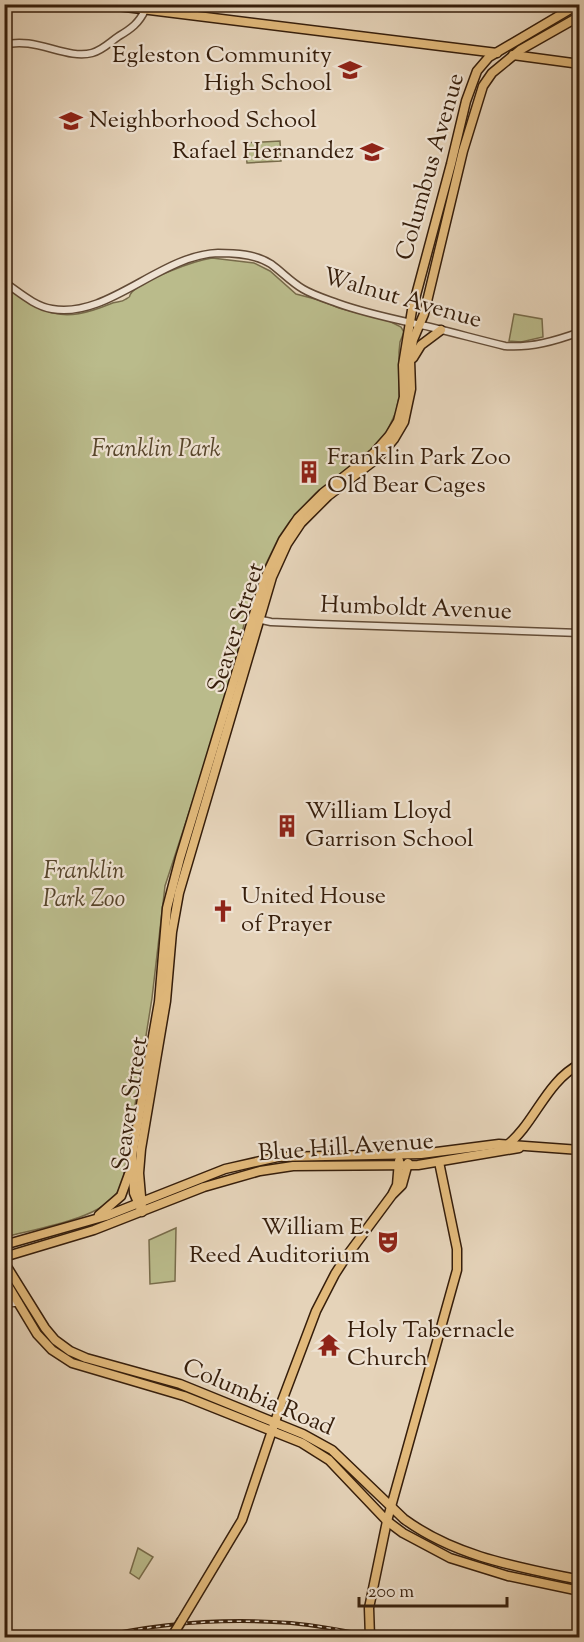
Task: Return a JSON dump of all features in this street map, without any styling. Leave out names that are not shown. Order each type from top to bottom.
[{"type":"main road","points":[[101,4],[579,64]]},
{"type":"main road","name":"Columbus Avenue","points":[[415,324],[413,306],[467,96],[480,66],[496,53],[579,4]]},
{"type":"main road","name":"Columbus Avenue","points":[[415,324],[480,91],[491,74],[514,55],[579,16]]},
{"type":"main road","name":"Seaver Street","points":[[141,1206],[133,1186],[132,1156],[159,1005],[169,897],[255,618],[277,564],[301,524],[328,496],[379,457],[399,431],[407,414],[410,397],[410,367],[415,324]]},
{"type":"main road","name":"Seaver Street","points":[[141,1206],[141,1149],[166,1001],[178,893],[269,569],[293,525],[323,493],[374,453],[394,429],[403,404],[403,365],[415,324]]},
{"type":"main road","points":[[410,367],[418,348],[441,330]]},
{"type":"main road","points":[[495,1153],[509,1144],[561,1076],[579,1064]]},
{"type":"main road","name":"Blue Hill Avenue","points":[[4,1257],[94,1230],[163,1192],[225,1169],[278,1157],[439,1153],[491,1144],[579,1150]]},
{"type":"main road","name":"Blue Hill Avenue","points":[[4,1245],[260,1171],[293,1166],[403,1166],[523,1147]]},
{"type":"main road","points":[[172,1635],[242,1520],[309,1327],[334,1274],[392,1195],[403,1166],[404,1155]]},
{"type":"main road","points":[[85,1222],[105,1211],[121,1196],[127,1185],[132,1156]]},
{"type":"main road","points":[[370,1638],[369,1608],[387,1521],[457,1270],[456,1240],[439,1162]]},
{"type":"main road","points":[[140,1178],[149,1191],[163,1192]]},
{"type":"main road","name":"Columbia Road","points":[[4,1262],[45,1328],[55,1340],[70,1351],[86,1358],[180,1384],[275,1421],[332,1450],[391,1508],[417,1528],[453,1547],[511,1566],[579,1580]]},
{"type":"main road","name":"Columbia Road","points":[[4,1279],[40,1338],[52,1350],[72,1363],[184,1396],[302,1443],[329,1460],[387,1521],[412,1538],[450,1558],[508,1576],[579,1591]]},
{"type":"street","points":[[4,45],[32,43],[72,52],[91,53],[105,47],[138,23],[145,10]]},
{"type":"street","name":"Walnut Avenue","points":[[4,282],[27,298],[51,309],[64,310],[91,305],[123,292],[182,261],[206,254],[221,253],[255,257],[270,264],[304,290],[340,304],[505,346],[540,345],[579,332]]},
{"type":"street","name":"Humboldt Avenue","points":[[255,618],[271,622],[579,633]]},
{"type":"street","points":[[4,1303],[19,1303]]},
{"type":"green space","points":[[280,141],[281,161],[247,163],[245,143]]},
{"type":"green space","name":"Franklin Park","points":[[212,258],[254,263],[270,271],[296,294],[389,321],[401,327],[404,332],[399,352],[399,397],[396,412],[386,433],[373,448],[316,493],[290,521],[279,537],[262,572],[247,611],[229,690],[165,886],[152,998],[123,1180],[119,1190],[109,1202],[97,1210],[66,1222],[5,1237],[5,286],[43,310],[66,315],[79,314],[122,301],[138,287],[158,276]]},
{"type":"green space","points":[[514,314],[542,319],[543,337],[521,342],[509,341]]},
{"type":"green space","points":[[176,1228],[175,1281],[150,1284],[149,1240]]},
{"type":"green space","points":[[138,1548],[153,1557],[139,1579],[130,1573]]},
{"type":"railway","points":[[94,1638],[167,1625],[241,1621],[303,1624],[382,1638]]},
{"type":"place","name":"Egleston Community High School","points":[[350,70]]},
{"type":"place","name":"Neighborhood School","points":[[71,121]]},
{"type":"place","name":"Rafael Hernandez","points":[[372,152]]},
{"type":"place","name":"Franklin Park Zoo Old Bear Cages","points":[[309,472]]},
{"type":"place","name":"William Lloyd Garrison School","points":[[287,826]]},
{"type":"place","name":"United House of Prayer","points":[[223,911]]},
{"type":"place","name":"William E. Reed Auditorium","points":[[388,1242]]},
{"type":"place","name":"Holy Tabernacle Church","points":[[329,1345]]},
{"type":"park label","name":"Franklin Park Zoo","points":[[84,886]]}]
